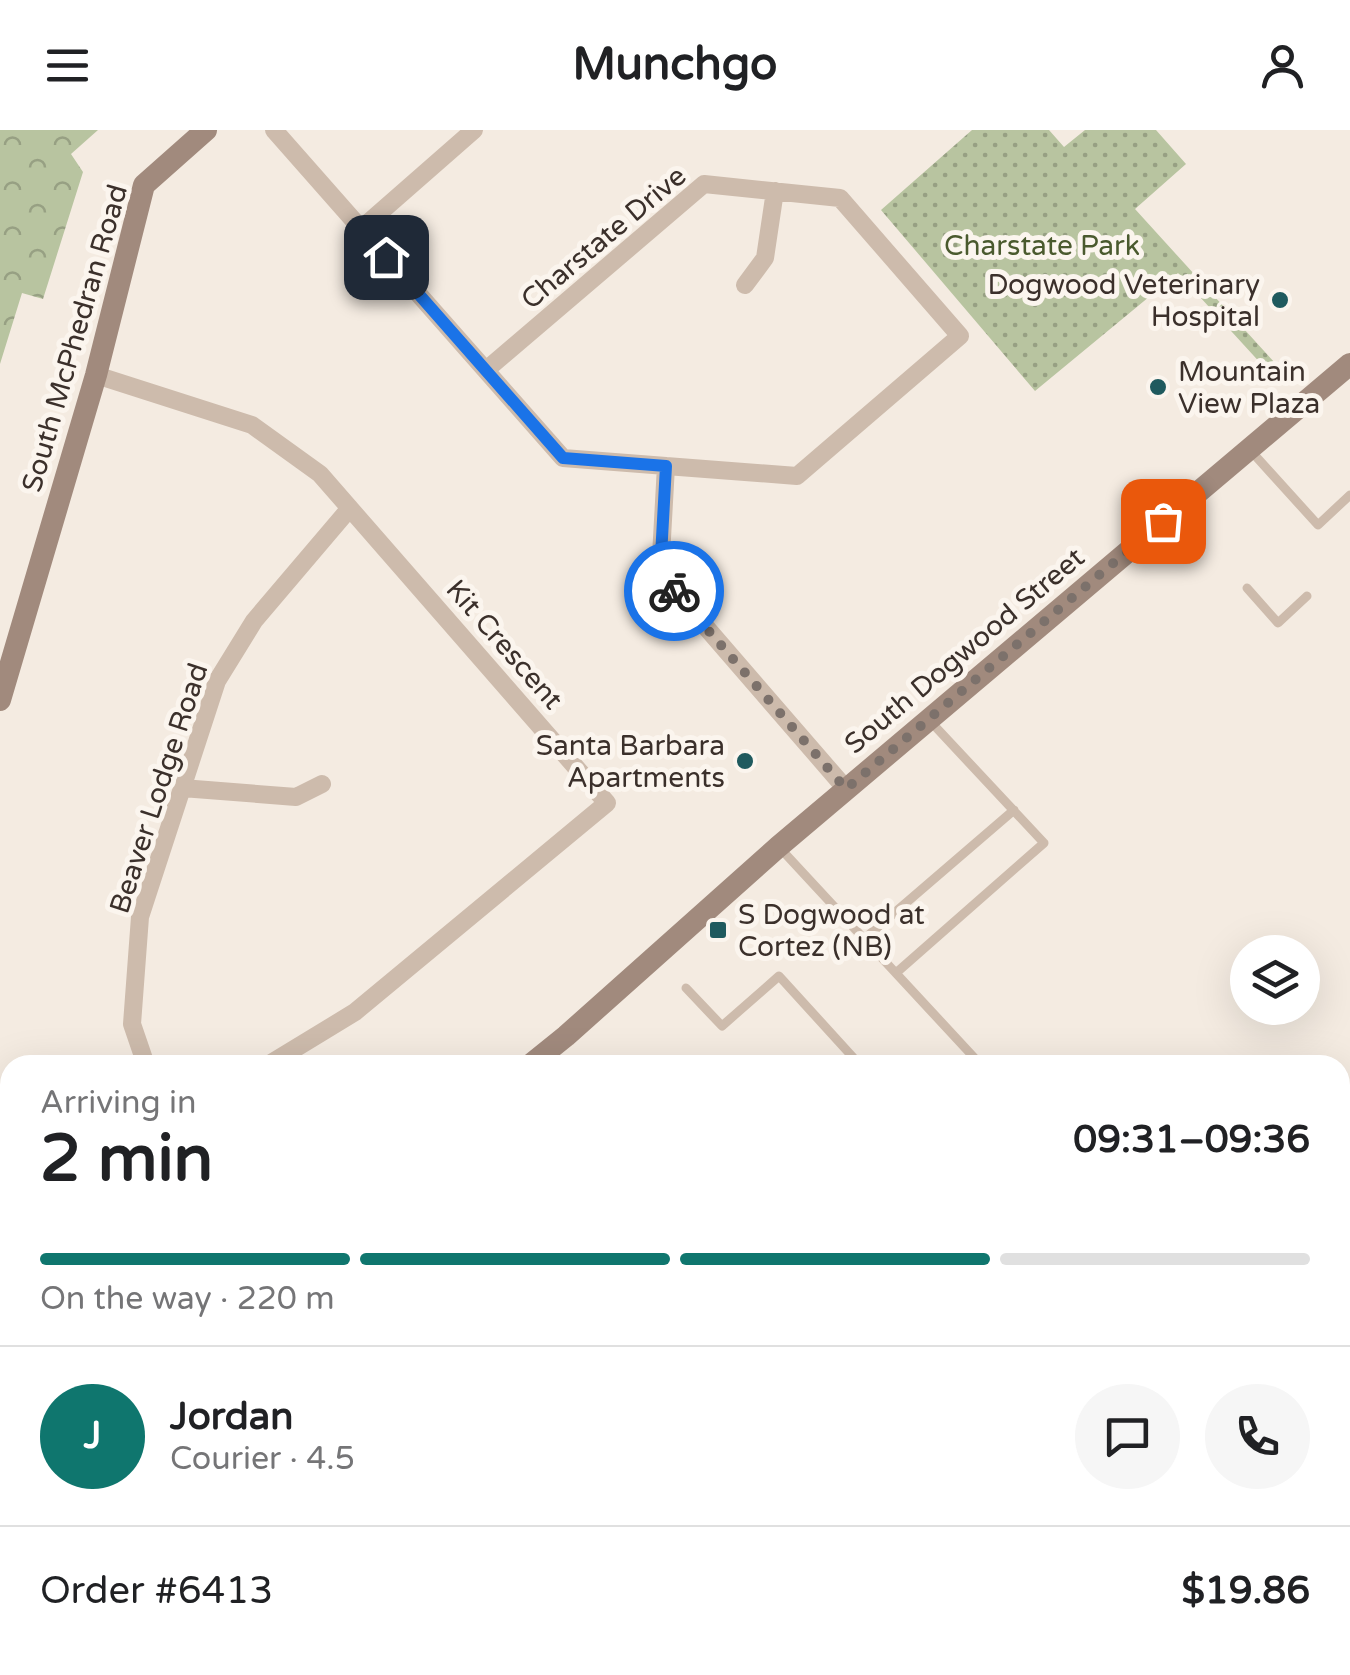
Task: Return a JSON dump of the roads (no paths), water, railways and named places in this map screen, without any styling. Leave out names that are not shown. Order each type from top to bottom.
[{"type":"main road","name":"South McPhedran Road","points":[[0,700],[96,374],[144,185],[206,130]]},
{"type":"main road","name":"South Dogwood Street","points":[[551,1055],[778,847],[1350,364]]},
{"type":"street","points":[[274,130],[563,458],[666,466],[660,574],[846,789]]},
{"type":"street","points":[[361,229],[474,130]]},
{"type":"street","name":"Charstate Drive","points":[[486,370],[704,184],[840,198],[960,336],[796,476],[666,466]]},
{"type":"street","points":[[745,285],[764,258],[774,191]]},
{"type":"street","name":"Kit Crescent","points":[[96,374],[252,425],[320,474],[607,803],[356,1012],[285,1055]]},
{"type":"street","name":"Beaver Lodge Road","points":[[143,1055],[132,1024],[140,916],[217,681],[254,621],[350,508]]},
{"type":"street","points":[[182,788],[296,796],[322,784]]},
{"type":"lane","points":[[1249,449],[1318,524],[1350,495]]},
{"type":"lane","points":[[1247,588],[1278,622],[1307,596]]},
{"type":"lane","points":[[896,973],[1044,842],[928,719]]},
{"type":"lane","points":[[864,939],[1014,810]]},
{"type":"lane","points":[[778,847],[973,1055]]},
{"type":"lane","points":[[686,988],[722,1026],[779,976],[851,1055]]},
{"type":"place","name":"Dogwood Veterinary Hospital","points":[[1280,300]]},
{"type":"place","name":"Mountain View Plaza","points":[[1158,387]]},
{"type":"place","name":"Santa Barbara Apartments","points":[[745,761]]},
{"type":"place","name":"S Dogwood at Cortez (NB)","points":[[718,930]]},
{"type":"park label","name":"Charstate Park","points":[[1042,245]]}]
